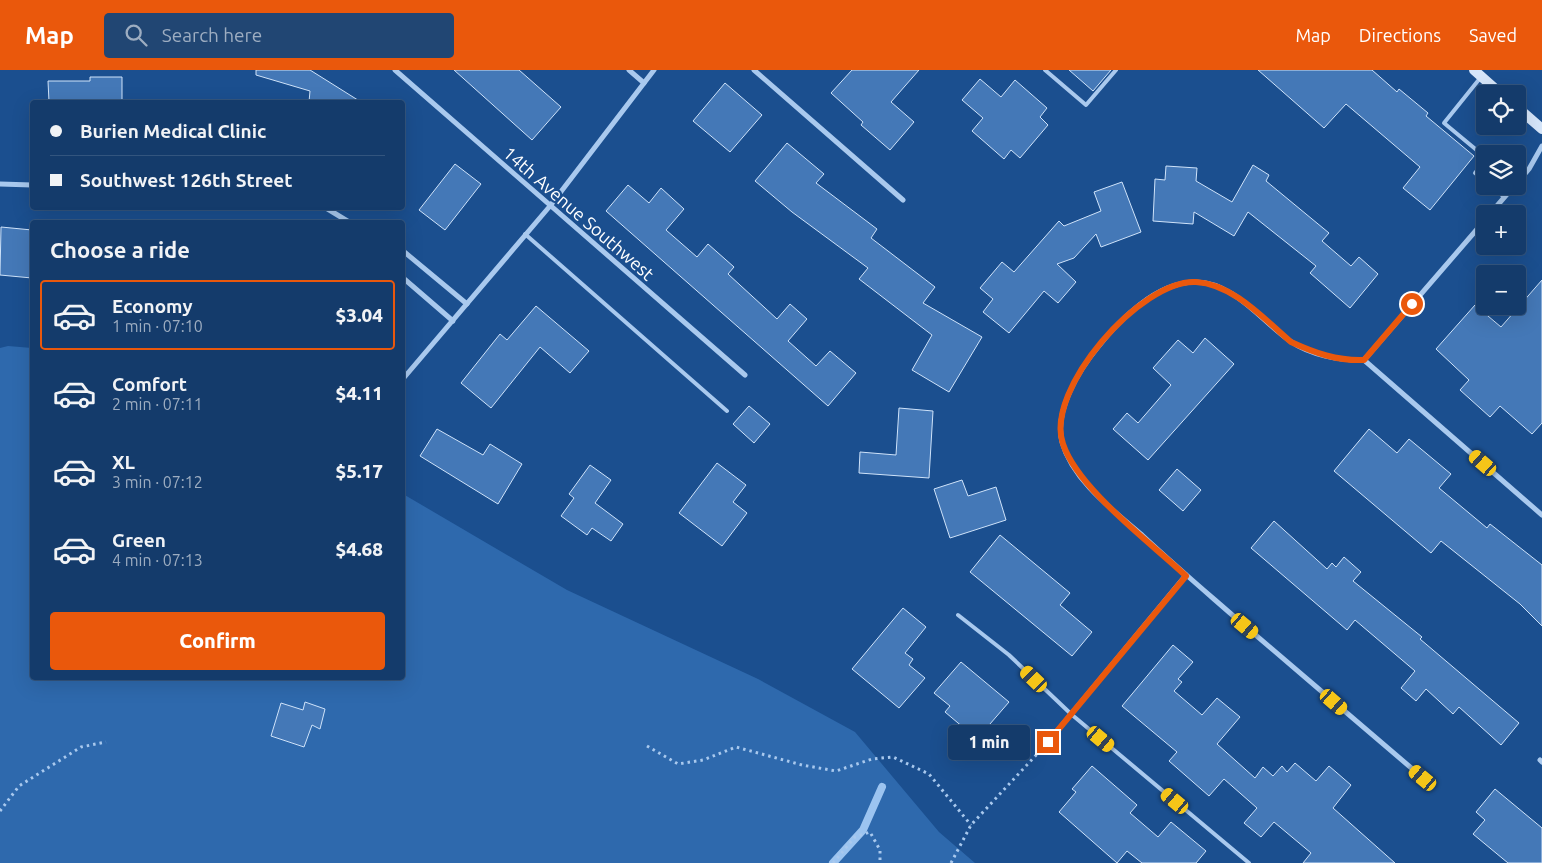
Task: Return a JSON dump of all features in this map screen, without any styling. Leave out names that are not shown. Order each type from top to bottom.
[{"type":"main road","points":[[1478,73],[1491,85]]},
{"type":"main road","points":[[1526,115],[1542,129]]},
{"type":"street","name":"14th Avenue Southwest","points":[[395,70],[745,375]]},
{"type":"street","points":[[629,70],[644,83]]},
{"type":"street","points":[[405,377],[550,206],[654,70]]},
{"type":"street","points":[[754,70],[903,200]]},
{"type":"street","points":[[1526,173],[1542,146]]},
{"type":"street","points":[[0,184],[30,185]]},
{"type":"street","points":[[1497,205],[1504,197]]},
{"type":"street","points":[[329,210],[346,220]]},
{"type":"street","points":[[1364,360],[1476,230]]},
{"type":"street","points":[[405,252],[468,304]]},
{"type":"street","points":[[405,280],[453,321]]},
{"type":"street","points":[[1423,778],[1186,576],[1096,494],[1067,456],[1062,442],[1060,426],[1070,388],[1094,351],[1112,329],[1140,306],[1177,285],[1195,282],[1210,285],[1228,292],[1291,342],[1332,358],[1364,360],[1542,515]]},
{"type":"street","points":[[1048,742],[1186,576]]},
{"type":"lane","points":[[1045,70],[1086,105],[1116,70]]},
{"type":"lane","points":[[1476,149],[1444,123],[1478,73]]},
{"type":"lane","points":[[525,234],[727,411]]},
{"type":"lane","points":[[958,616],[1008,655],[1071,714],[1249,863]]},
{"type":"path","points":[[0,811],[20,786],[81,747],[106,742]]},
{"type":"path","points":[[951,863],[971,825],[1048,742]]},
{"type":"path","points":[[647,746],[678,764],[703,760],[736,747],[802,765],[836,771],[872,759],[893,757],[929,774],[971,825]]},
{"type":"path","points":[[833,863],[855,837],[870,832],[880,850],[880,863]]},
{"type":"shaded area","points":[[8,346],[30,348],[30,680],[405,680],[405,495],[567,590],[758,679],[855,732],[939,832],[975,863],[0,863],[0,348]]},
{"type":"building","points":[[256,70],[310,70],[358,100],[309,100],[310,91],[256,75]]},
{"type":"building","points":[[454,70],[519,70],[561,107],[532,140]]},
{"type":"building","points":[[852,70],[919,70],[891,102],[914,122],[890,150],[861,125],[863,122],[831,93]]},
{"type":"building","points":[[1069,70],[1111,70],[1093,91]]},
{"type":"building","points":[[1258,70],[1372,70],[1397,92],[1399,89],[1428,113],[1426,116],[1474,156],[1430,210],[1403,188],[1420,167],[1346,104],[1324,128]]},
{"type":"building","points":[[90,77],[122,77],[122,100],[49,100],[48,81],[90,81]]},
{"type":"building","points":[[980,79],[1001,97],[1015,80],[1047,108],[1040,117],[1048,125],[1020,158],[1011,150],[1004,159],[972,131],[983,118],[962,100]]},
{"type":"building","points":[[725,83],[762,115],[730,152],[693,121]]},
{"type":"building","points":[[787,143],[824,174],[816,183],[877,229],[871,238],[935,287],[923,303],[982,337],[949,392],[912,370],[932,335],[859,279],[868,268],[792,212],[755,181]]},
{"type":"building","points":[[455,164],[481,184],[445,230],[419,210]]},
{"type":"building","points":[[1253,165],[1269,175],[1266,181],[1329,233],[1322,241],[1351,266],[1359,257],[1378,274],[1350,308],[1310,273],[1316,266],[1248,212],[1234,236],[1194,212],[1193,224],[1153,221],[1155,179],[1165,180],[1166,166],[1197,168],[1196,181],[1232,202]]},
{"type":"building","points":[[1122,182],[1141,232],[1101,247],[1096,234],[1074,258],[1057,264],[1076,282],[1058,303],[1044,291],[1009,333],[983,312],[993,299],[980,288],[1002,262],[1014,272],[1059,221],[1064,226],[1101,211],[1094,192]]},
{"type":"building","points":[[628,185],[649,203],[661,188],[684,209],[666,230],[697,257],[708,244],[734,267],[728,274],[777,319],[790,304],[807,319],[788,341],[816,366],[830,351],[856,373],[828,406],[606,211]]},
{"type":"building","points":[[1,227],[30,230],[30,278],[0,275]]},
{"type":"building","points":[[1542,280],[1542,423],[1532,434],[1500,406],[1490,417],[1460,390],[1469,380],[1436,349],[1475,305],[1476,315],[1487,315],[1501,327],[1511,315],[1526,315],[1526,298]]},
{"type":"building","points":[[536,306],[589,351],[570,373],[540,347],[491,408],[461,383],[500,334],[507,340]]},
{"type":"building","points":[[1205,338],[1234,364],[1148,460],[1113,429],[1127,413],[1138,423],[1171,385],[1153,368],[1178,340],[1193,353]]},
{"type":"building","points":[[749,406],[770,424],[754,443],[733,424]]},
{"type":"building","points":[[899,408],[933,411],[929,478],[859,473],[860,452],[896,455]]},
{"type":"building","points":[[437,429],[483,455],[490,444],[522,464],[498,504],[420,456]]},
{"type":"building","points":[[1369,429],[1397,453],[1409,439],[1451,474],[1439,488],[1487,528],[1490,524],[1542,565],[1542,626],[1520,604],[1441,541],[1431,553],[1334,471]]},
{"type":"building","points":[[717,463],[746,485],[733,502],[747,513],[722,546],[679,513]]},
{"type":"building","points":[[590,465],[611,480],[595,503],[623,524],[611,541],[592,528],[587,535],[561,516],[574,498],[569,494]]},
{"type":"building","points":[[1177,469],[1201,490],[1183,511],[1159,490]]},
{"type":"building","points":[[962,480],[968,496],[996,487],[1006,520],[950,538],[934,489]]},
{"type":"building","points":[[1274,521],[1327,569],[1332,563],[1336,567],[1344,557],[1361,572],[1353,581],[1422,637],[1420,639],[1519,723],[1501,745],[1459,707],[1453,714],[1426,689],[1416,701],[1401,688],[1415,671],[1355,620],[1347,630],[1251,548]]},
{"type":"building","points":[[1000,535],[1070,593],[1060,605],[1092,632],[1072,656],[970,572]]},
{"type":"building","points":[[903,608],[926,627],[905,653],[913,659],[909,665],[925,678],[899,708],[852,669]]},
{"type":"building","points":[[1173,645],[1193,662],[1178,679],[1182,682],[1174,691],[1202,715],[1217,698],[1240,717],[1217,744],[1255,778],[1263,767],[1273,776],[1282,766],[1287,772],[1295,763],[1316,781],[1329,766],[1351,785],[1333,808],[1395,863],[1303,863],[1311,853],[1274,822],[1261,837],[1244,823],[1257,808],[1224,779],[1209,796],[1169,761],[1177,752],[1122,706]]},
{"type":"building","points":[[961,662],[1009,702],[977,739],[945,712],[950,706],[934,693]]},
{"type":"building","points":[[305,702],[325,709],[320,729],[312,725],[304,747],[271,736],[281,703],[303,710]]},
{"type":"building","points":[[1092,766],[1137,805],[1130,813],[1158,837],[1171,822],[1206,851],[1196,863],[1142,863],[1127,851],[1117,863],[1059,812],[1076,792],[1072,789]]},
{"type":"building","points":[[1495,789],[1542,828],[1542,863],[1508,863],[1473,834],[1485,820],[1476,812]]},
{"type":"waterway","points":[[833,863],[863,830],[882,787]]},
{"type":"route","points":[[1048,742],[1186,576],[1096,494],[1067,456],[1062,442],[1060,426],[1070,388],[1094,351],[1112,329],[1157,294],[1177,285],[1195,282],[1228,292],[1250,307],[1291,342],[1310,351],[1332,358],[1364,360],[1412,304]]}]
